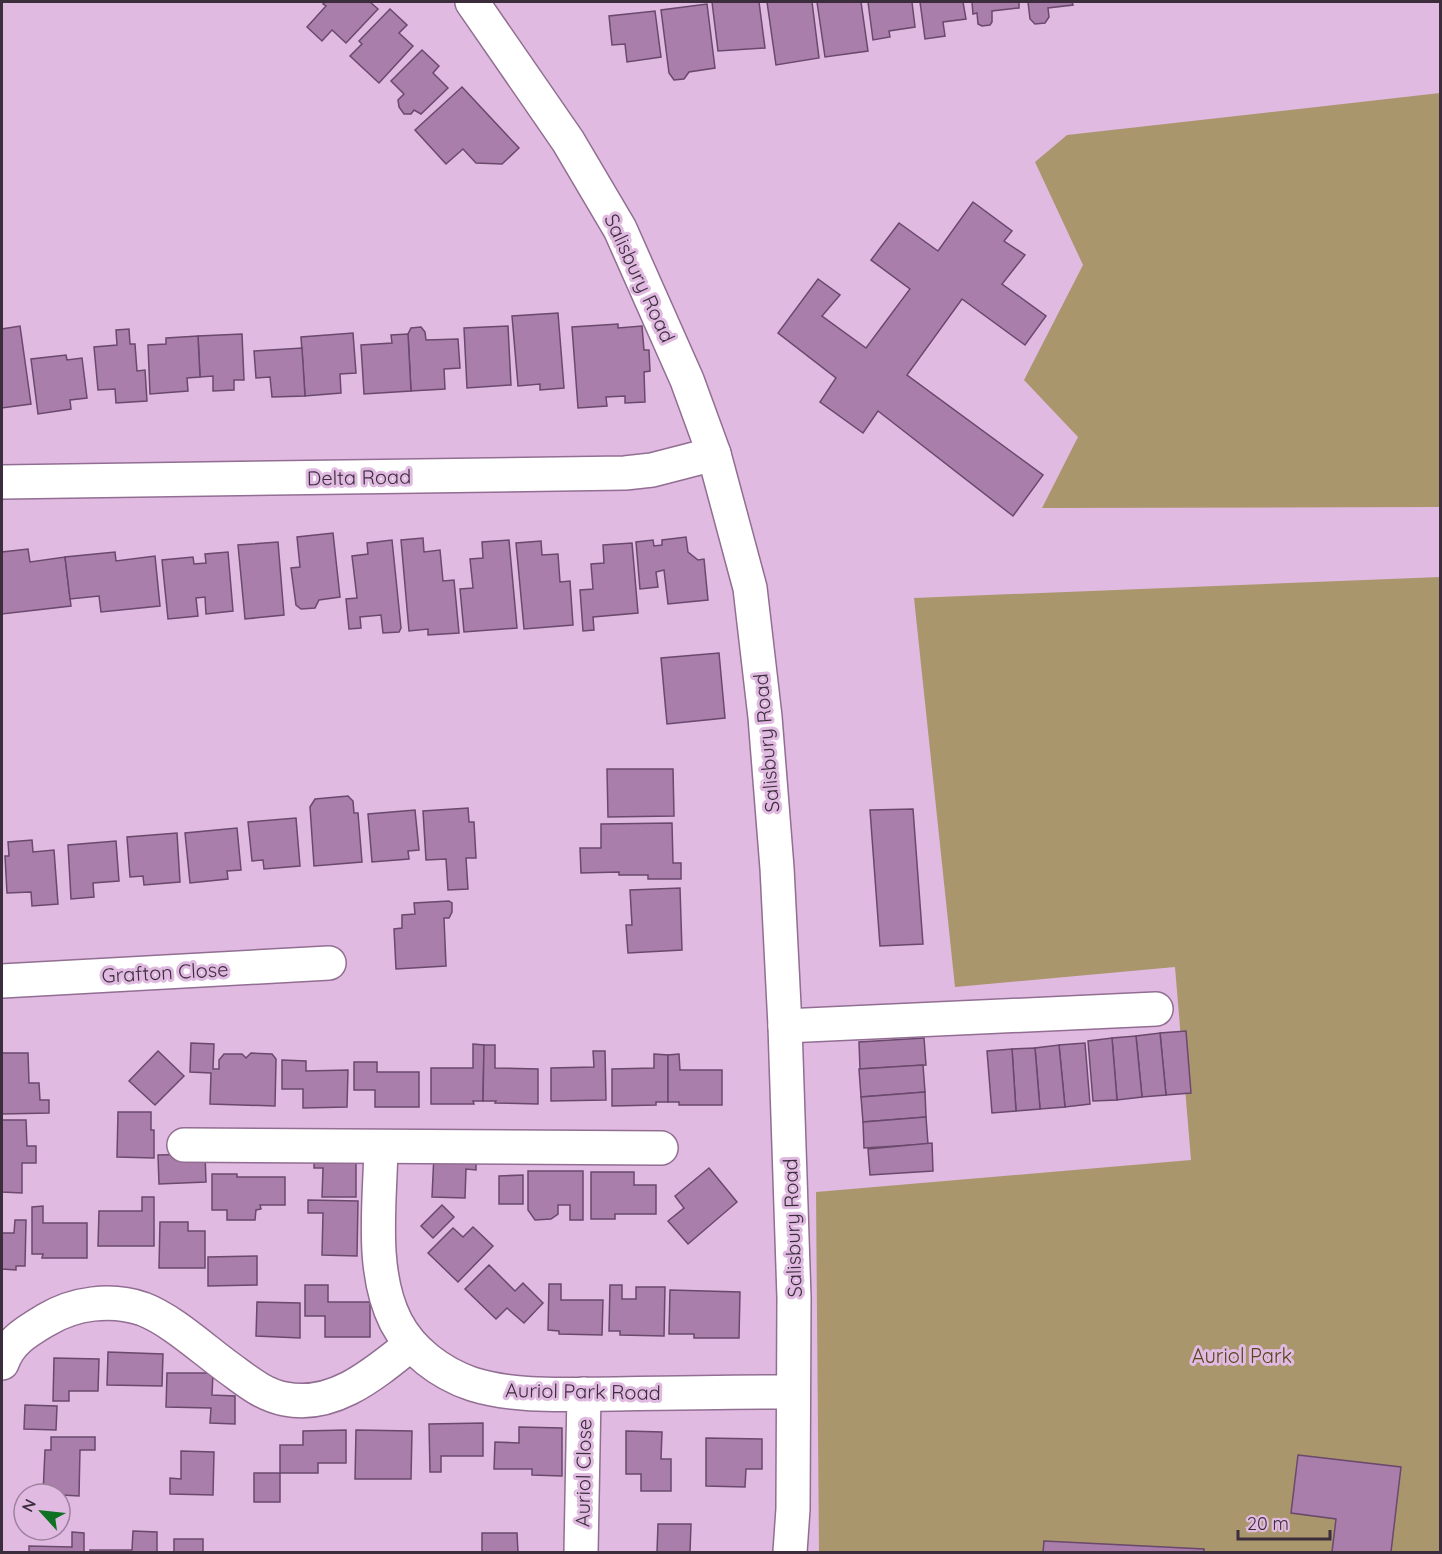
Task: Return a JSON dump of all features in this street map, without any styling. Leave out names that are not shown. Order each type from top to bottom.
[{"type":"street","name":"Salisbury Road","points":[[472,2],[568,141],[620,229],[687,380],[714,454],[750,588],[765,717],[776,845],[785,1026],[792,1212],[793,1509],[790,1552]]},
{"type":"street","name":"Delta Road","points":[[2,482],[625,472],[652,470],[714,454]]},
{"type":"street","name":"Grafton Close","points":[[2,981],[329,963]]},
{"type":"street","points":[[785,1026],[1156,1009]]},
{"type":"street","points":[[184,1145],[661,1148]]},
{"type":"street","name":"Auriol Park Road","points":[[381,1148],[379,1263],[385,1291],[395,1321],[410,1345],[436,1367],[471,1383],[508,1392],[584,1394],[793,1392]]},
{"type":"street","points":[[3,1352],[28,1331],[57,1313],[88,1304],[114,1304],[143,1309],[168,1323],[261,1392],[285,1400],[313,1400],[343,1391],[365,1380],[410,1345]]},
{"type":"street","name":"Auriol Close","points":[[582,1552],[584,1394]]},
{"type":"green space","points":[[1440,93],[1440,507],[1042,508],[1078,437],[1024,380],[1083,265],[1035,162],[1067,135]]},
{"type":"green space","name":"Auriol Park","points":[[1440,577],[1440,1552],[819,1552],[816,1192],[1191,1160],[1175,967],[955,987],[914,598]]},
{"type":"building","points":[[326,2],[370,2],[378,9],[346,43],[332,30],[322,41],[307,27],[326,6],[323,4]]},
{"type":"building","points":[[712,2],[759,2],[765,48],[718,51]]},
{"type":"building","points":[[767,2],[812,2],[819,58],[776,65]]},
{"type":"building","points":[[817,2],[861,2],[868,51],[825,57]]},
{"type":"building","points":[[868,2],[912,2],[915,27],[889,31],[890,37],[873,40]]},
{"type":"building","points":[[920,2],[963,2],[966,19],[943,22],[945,36],[925,39]]},
{"type":"building","points":[[972,2],[1019,2],[1019,8],[992,11],[990,25],[982,26],[978,24],[977,13],[973,14]]},
{"type":"building","points":[[1028,2],[1072,2],[1073,5],[1048,8],[1049,17],[1045,23],[1035,24],[1030,19]]},
{"type":"building","points":[[707,4],[715,68],[689,72],[684,79],[674,80],[669,73],[661,10]]},
{"type":"building","points":[[390,9],[407,25],[399,33],[413,46],[379,83],[350,56],[362,44],[359,41]]},
{"type":"building","points":[[655,11],[661,57],[627,62],[625,44],[612,45],[609,16]]},
{"type":"building","points":[[422,50],[439,66],[433,73],[448,88],[421,114],[414,110],[411,114],[404,114],[399,107],[398,100],[404,94],[391,81]]},
{"type":"building","points":[[462,87],[519,148],[502,164],[476,163],[463,149],[446,164],[415,130]]},
{"type":"building","points":[[973,202],[1012,231],[1004,241],[1025,255],[1002,284],[1046,316],[1025,345],[962,299],[907,375],[1043,475],[1013,516],[878,411],[863,433],[820,402],[836,378],[778,333],[818,279],[840,295],[822,316],[866,348],[910,289],[871,260],[899,223],[938,251]]},
{"type":"building","points":[[558,313],[564,388],[540,390],[540,384],[518,386],[512,316]]},
{"type":"building","points":[[618,324],[618,328],[642,326],[644,350],[649,350],[650,371],[644,372],[645,402],[625,403],[625,396],[606,397],[607,406],[578,408],[572,327]]},
{"type":"building","points":[[20,326],[31,404],[2,408],[2,329]]},
{"type":"building","points":[[508,326],[511,385],[467,388],[464,328]]},
{"type":"building","points":[[421,327],[425,332],[426,340],[458,339],[460,368],[444,369],[445,389],[411,391],[408,334],[411,328]]},
{"type":"building","points":[[129,329],[130,344],[135,344],[137,371],[145,370],[147,401],[116,403],[115,389],[98,390],[94,347],[117,345],[116,330]]},
{"type":"building","points":[[353,333],[356,373],[340,374],[341,393],[305,396],[301,337]]},
{"type":"building","points":[[242,334],[244,380],[234,380],[234,390],[213,391],[213,376],[200,377],[198,336]]},
{"type":"building","points":[[408,334],[411,391],[364,394],[361,345],[392,343],[391,335]]},
{"type":"building","points":[[198,336],[200,377],[187,378],[188,391],[150,394],[148,345],[166,344],[166,338]]},
{"type":"building","points":[[302,348],[305,396],[272,397],[270,377],[256,378],[254,351]]},
{"type":"building","points":[[66,355],[67,360],[82,358],[87,398],[70,400],[71,409],[38,414],[31,359]]},
{"type":"building","points":[[333,533],[340,597],[319,600],[315,608],[301,609],[296,605],[291,568],[300,567],[297,537]]},
{"type":"building","points":[[686,537],[688,552],[698,560],[704,559],[708,600],[668,604],[664,570],[656,572],[658,587],[640,589],[636,542],[653,540],[654,546],[662,545],[662,540]]},
{"type":"building","points":[[423,538],[424,552],[440,550],[443,581],[454,580],[459,633],[428,635],[428,629],[409,631],[401,540]]},
{"type":"building","points":[[392,540],[401,628],[399,632],[383,633],[381,615],[360,617],[361,628],[349,629],[346,599],[357,598],[352,556],[368,554],[367,543]]},
{"type":"building","points":[[509,540],[517,628],[464,632],[460,589],[473,588],[470,559],[483,558],[482,542]]},
{"type":"building","points":[[541,541],[542,555],[558,554],[560,582],[570,581],[573,625],[524,629],[516,543]]},
{"type":"building","points":[[278,542],[284,615],[245,619],[238,545]]},
{"type":"building","points":[[632,543],[638,613],[593,617],[594,630],[583,631],[580,590],[593,589],[591,564],[604,563],[603,545]]},
{"type":"building","points":[[28,549],[30,562],[65,557],[71,606],[2,614],[2,552]]},
{"type":"building","points":[[115,552],[116,561],[155,556],[160,606],[101,612],[99,596],[70,599],[65,557]]},
{"type":"building","points":[[228,552],[233,611],[206,614],[205,597],[196,598],[198,616],[168,619],[162,560],[193,557],[194,564],[206,563],[205,554]]},
{"type":"building","points":[[719,653],[725,718],[667,724],[661,658]]},
{"type":"building","points":[[607,769],[673,769],[674,816],[608,817]]},
{"type":"building","points":[[348,796],[353,801],[354,813],[358,813],[362,862],[314,866],[310,807],[315,799]]},
{"type":"building","points":[[468,808],[469,822],[474,822],[476,858],[466,858],[468,889],[448,890],[446,859],[426,860],[423,811]]},
{"type":"building","points":[[913,809],[923,944],[880,946],[870,810]]},
{"type":"building","points":[[415,810],[419,850],[408,851],[409,859],[372,862],[368,814]]},
{"type":"building","points":[[296,818],[300,866],[264,869],[263,860],[252,861],[248,822]]},
{"type":"building","points":[[672,823],[673,863],[681,863],[681,879],[648,879],[648,875],[619,875],[619,872],[581,873],[580,848],[601,848],[601,824]]},
{"type":"building","points":[[237,828],[241,870],[227,871],[228,879],[190,883],[185,833]]},
{"type":"building","points":[[177,833],[180,882],[144,885],[143,876],[130,877],[127,837]]},
{"type":"building","points":[[32,840],[33,852],[54,850],[58,904],[32,906],[31,892],[7,893],[5,856],[9,856],[8,842]]},
{"type":"building","points":[[116,841],[119,881],[93,883],[94,897],[71,899],[68,845]]},
{"type":"building","points":[[680,888],[682,950],[628,953],[626,925],[632,925],[630,890]]},
{"type":"building","points":[[449,901],[452,903],[452,912],[449,918],[444,918],[446,966],[396,969],[394,929],[402,928],[402,915],[415,914],[414,903]]},
{"type":"building","points":[[1186,1031],[1191,1093],[1166,1095],[1160,1033]]},
{"type":"building","points":[[1160,1033],[1166,1095],[1142,1097],[1136,1036]]},
{"type":"building","points":[[1136,1036],[1142,1097],[1117,1100],[1112,1038]]},
{"type":"building","points":[[924,1038],[926,1065],[860,1069],[859,1042]]},
{"type":"building","points":[[1112,1038],[1117,1100],[1093,1101],[1088,1041]]},
{"type":"building","points":[[191,1043],[214,1044],[213,1069],[219,1069],[219,1060],[224,1054],[242,1054],[246,1058],[251,1053],[272,1054],[276,1059],[275,1106],[210,1104],[211,1073],[190,1072]]},
{"type":"building","points":[[1085,1043],[1090,1104],[1065,1107],[1059,1045]]},
{"type":"building","points":[[473,1044],[484,1045],[483,1101],[473,1101],[474,1104],[431,1104],[431,1068],[473,1068]]},
{"type":"building","points":[[484,1045],[495,1045],[495,1068],[538,1069],[538,1104],[483,1101]]},
{"type":"building","points":[[1059,1045],[1065,1107],[1040,1109],[1035,1048]]},
{"type":"building","points":[[1035,1048],[1040,1109],[1016,1111],[1012,1049]]},
{"type":"building","points":[[1012,1049],[1016,1111],[992,1113],[987,1051]]},
{"type":"building","points":[[158,1051],[184,1076],[155,1105],[129,1081]]},
{"type":"building","points":[[593,1051],[605,1051],[606,1100],[551,1101],[551,1068],[594,1067]]},
{"type":"building","points":[[2,1053],[28,1053],[29,1083],[39,1083],[40,1100],[49,1100],[49,1113],[2,1114]]},
{"type":"building","points":[[654,1054],[668,1055],[668,1102],[656,1102],[656,1105],[612,1106],[612,1069],[654,1068]]},
{"type":"building","points":[[679,1054],[680,1070],[722,1070],[722,1105],[679,1105],[679,1102],[668,1102],[668,1055]]},
{"type":"building","points":[[282,1060],[306,1061],[306,1071],[348,1070],[347,1107],[303,1108],[303,1089],[282,1089]]},
{"type":"building","points":[[354,1062],[377,1062],[377,1072],[419,1072],[419,1107],[375,1107],[375,1090],[354,1090]]},
{"type":"building","points":[[923,1065],[925,1092],[861,1097],[859,1069]]},
{"type":"building","points":[[925,1092],[926,1117],[863,1122],[861,1097]]},
{"type":"building","points":[[118,1112],[151,1112],[151,1130],[154,1130],[154,1158],[117,1157]]},
{"type":"building","points":[[926,1117],[928,1144],[864,1148],[863,1122]]},
{"type":"building","points":[[2,1120],[26,1120],[27,1146],[36,1146],[36,1163],[22,1163],[22,1193],[2,1192]]},
{"type":"building","points":[[932,1143],[933,1171],[870,1175],[868,1149]]},
{"type":"building","points":[[314,1153],[356,1154],[356,1197],[322,1197],[323,1168],[314,1168]]},
{"type":"building","points":[[205,1154],[206,1182],[159,1184],[158,1155]]},
{"type":"building","points":[[434,1154],[476,1155],[476,1170],[466,1169],[465,1198],[432,1197]]},
{"type":"building","points":[[709,1168],[737,1202],[688,1244],[668,1221],[684,1208],[675,1196]]},
{"type":"building","points":[[528,1171],[583,1171],[583,1220],[570,1220],[570,1205],[558,1205],[558,1214],[551,1219],[535,1220],[528,1210]]},
{"type":"building","points":[[591,1172],[634,1172],[634,1185],[656,1185],[656,1214],[615,1214],[615,1219],[591,1219]]},
{"type":"building","points":[[212,1174],[237,1174],[237,1177],[285,1177],[285,1205],[260,1205],[261,1209],[256,1210],[255,1220],[227,1220],[227,1210],[212,1210]]},
{"type":"building","points":[[523,1175],[523,1204],[499,1204],[499,1176]]},
{"type":"building","points":[[142,1197],[154,1197],[154,1246],[98,1246],[99,1211],[142,1211]]},
{"type":"building","points":[[308,1200],[358,1201],[357,1256],[322,1255],[323,1213],[308,1213]]},
{"type":"building","points":[[442,1205],[454,1217],[433,1238],[421,1226]]},
{"type":"building","points":[[43,1206],[43,1223],[87,1223],[87,1258],[42,1258],[43,1254],[32,1254],[32,1207]]},
{"type":"building","points":[[15,1220],[26,1220],[25,1266],[16,1266],[16,1270],[2,1269],[2,1233],[14,1233]]},
{"type":"building","points":[[160,1222],[188,1222],[188,1231],[205,1231],[205,1268],[159,1268]]},
{"type":"building","points":[[473,1227],[493,1246],[458,1282],[428,1253],[453,1228],[463,1237]]},
{"type":"building","points":[[257,1256],[257,1285],[208,1286],[208,1257]]},
{"type":"building","points":[[489,1265],[515,1291],[523,1283],[543,1303],[524,1323],[507,1308],[496,1319],[465,1289]]},
{"type":"building","points":[[549,1284],[561,1284],[561,1300],[603,1300],[602,1335],[559,1334],[559,1331],[548,1330]]},
{"type":"building","points":[[305,1285],[328,1285],[328,1302],[370,1302],[370,1337],[325,1337],[325,1316],[305,1316]]},
{"type":"building","points":[[610,1285],[622,1285],[622,1299],[636,1299],[636,1287],[665,1287],[664,1336],[620,1335],[620,1331],[609,1331]]},
{"type":"building","points":[[670,1290],[740,1292],[739,1338],[694,1338],[694,1334],[669,1334]]},
{"type":"building","points":[[257,1302],[300,1303],[300,1338],[256,1336]]},
{"type":"building","points":[[108,1352],[163,1354],[162,1386],[107,1385]]},
{"type":"building","points":[[54,1358],[99,1359],[98,1391],[69,1391],[69,1401],[53,1401]]},
{"type":"building","points":[[167,1373],[213,1373],[212,1395],[235,1396],[235,1424],[210,1423],[211,1408],[166,1407]]},
{"type":"building","points":[[25,1405],[57,1406],[56,1430],[24,1429]]},
{"type":"building","points":[[483,1423],[483,1456],[441,1456],[441,1472],[430,1472],[429,1424]]},
{"type":"building","points":[[519,1427],[562,1428],[562,1476],[532,1475],[532,1469],[494,1469],[495,1442],[519,1443]]},
{"type":"building","points":[[346,1430],[346,1463],[318,1463],[318,1473],[280,1473],[280,1445],[303,1445],[303,1431]]},
{"type":"building","points":[[356,1430],[412,1431],[411,1479],[355,1479]]},
{"type":"building","points":[[626,1431],[662,1432],[661,1459],[671,1459],[671,1491],[641,1491],[641,1474],[626,1474]]},
{"type":"building","points":[[51,1437],[95,1437],[95,1450],[80,1450],[79,1496],[72,1496],[72,1482],[44,1482],[45,1450],[51,1450]]},
{"type":"building","points":[[706,1438],[762,1439],[762,1469],[746,1469],[745,1487],[706,1486]]},
{"type":"building","points":[[181,1451],[214,1452],[213,1495],[170,1494],[170,1478],[181,1479]]},
{"type":"building","points":[[1298,1455],[1401,1467],[1391,1552],[1332,1552],[1336,1519],[1291,1513]]},
{"type":"building","points":[[254,1473],[280,1473],[280,1502],[254,1502]]},
{"type":"building","points":[[658,1524],[691,1524],[690,1552],[657,1552]]},
{"type":"building","points":[[133,1531],[157,1532],[157,1552],[90,1552],[90,1550],[132,1550]]},
{"type":"building","points":[[72,1532],[84,1533],[84,1552],[29,1552],[29,1546],[72,1547]]},
{"type":"building","points":[[482,1533],[517,1533],[518,1552],[482,1552]]},
{"type":"building","points":[[174,1539],[203,1539],[203,1552],[174,1552]]},
{"type":"building","points":[[1044,1541],[1204,1549],[1204,1552],[1043,1552]]}]
